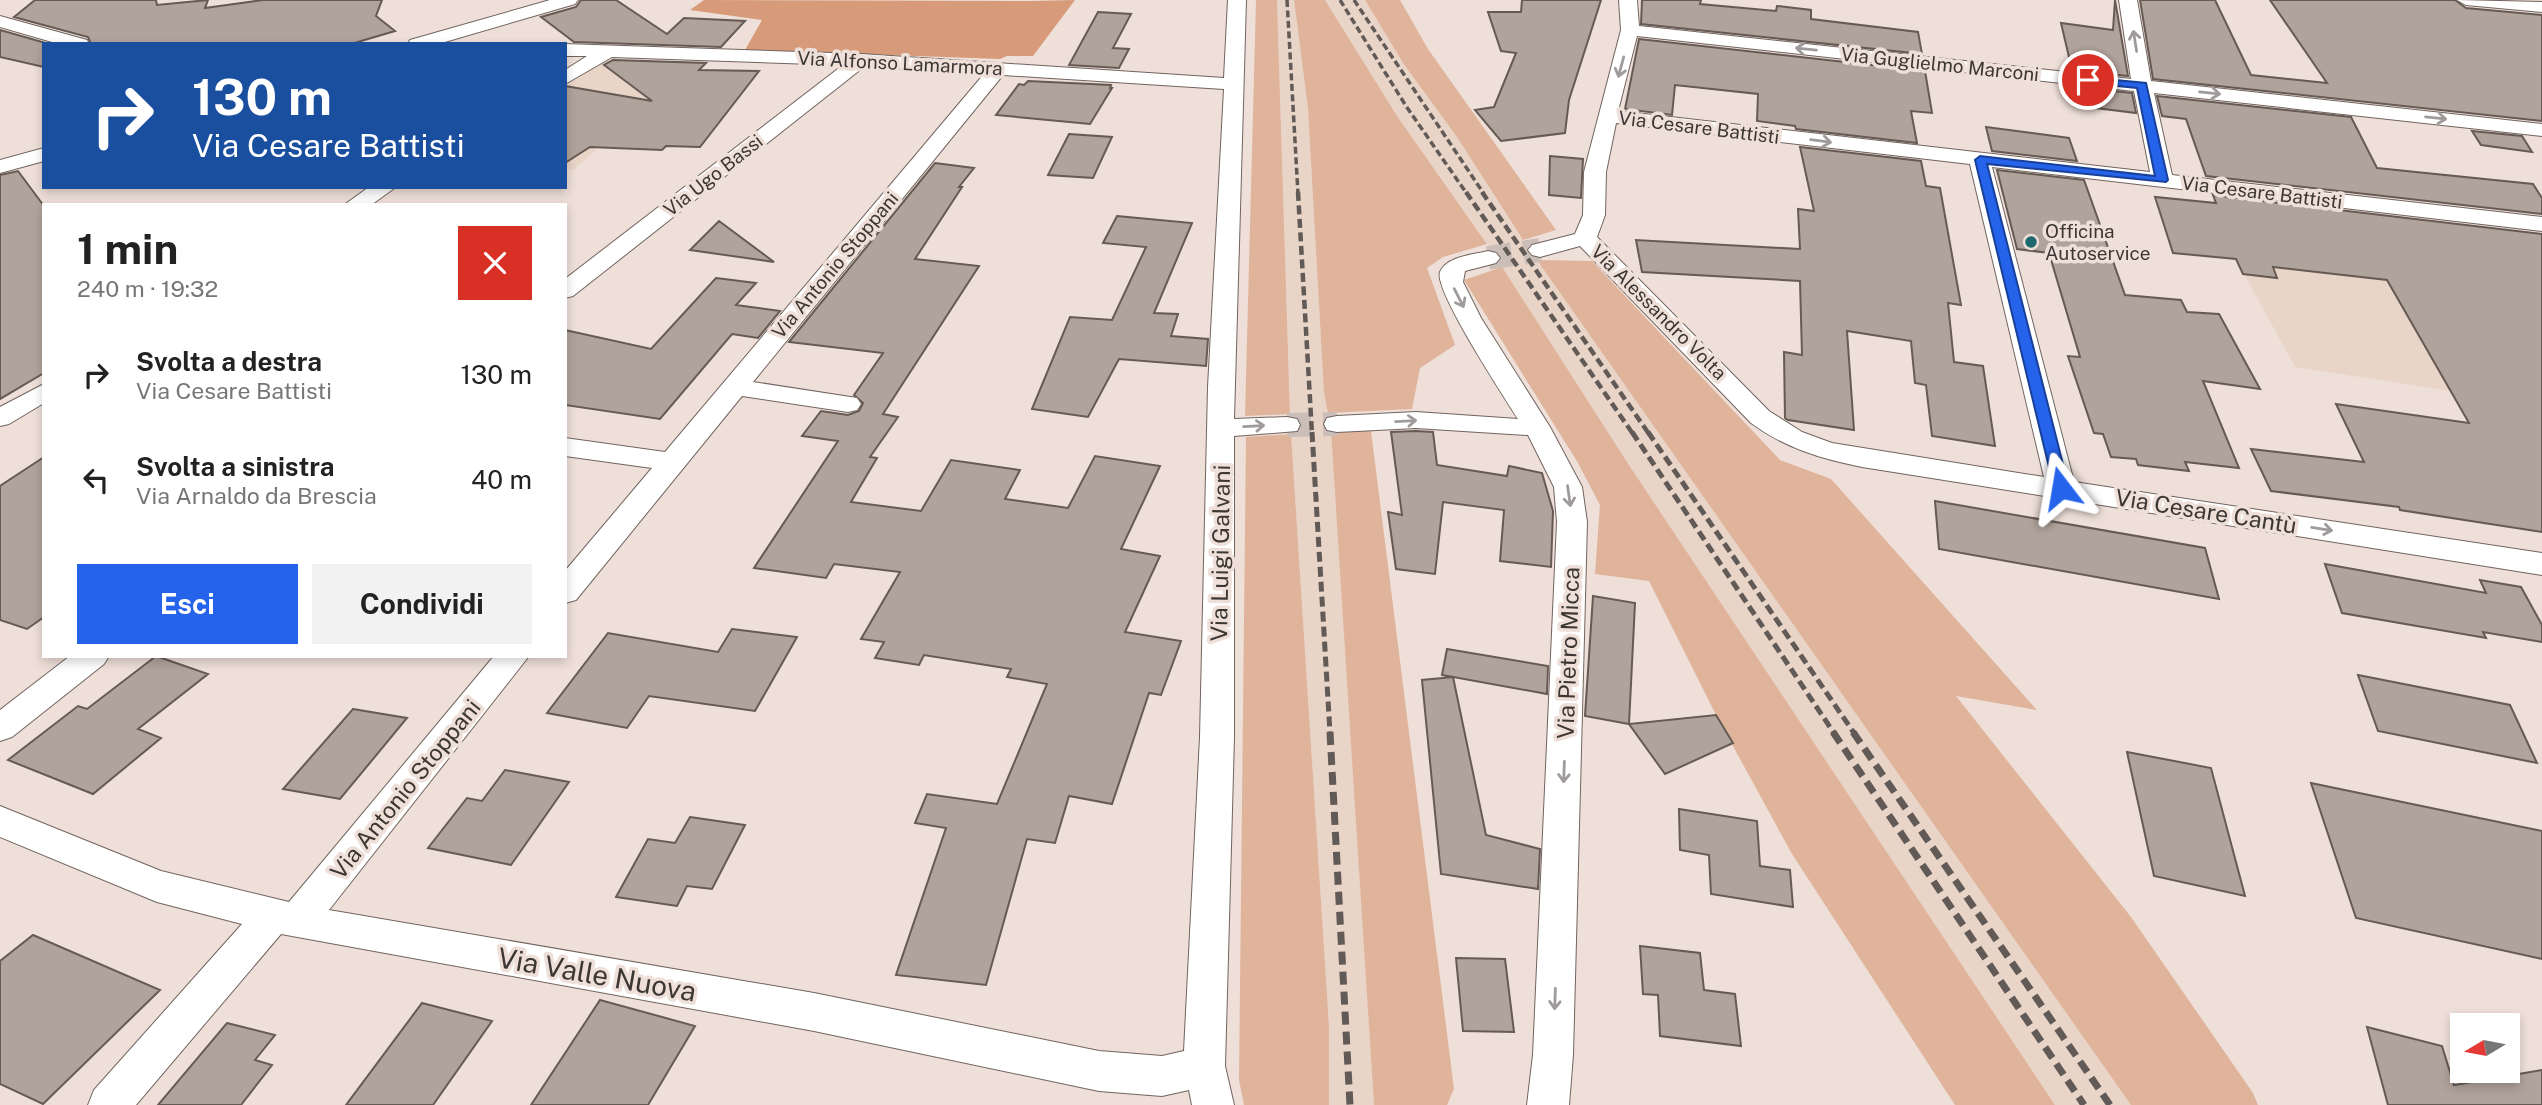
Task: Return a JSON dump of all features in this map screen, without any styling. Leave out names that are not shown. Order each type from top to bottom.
[{"type":"street","points":[[425,42],[569,0]]},
{"type":"street","name":"Via Luigi Galvani","points":[[1213,1105],[1205,1066],[1217,737],[1221,387],[1237,0]]},
{"type":"street","name":"Via Alessandro Volta","points":[[1628,0],[1630,30],[1607,116],[1595,172],[1594,215],[1585,238],[1760,417],[1788,438]]},
{"type":"street","points":[[2128,0],[2162,180]]},
{"type":"street","points":[[2466,0],[2542,7]]},
{"type":"street","points":[[0,21],[73,42]]},
{"type":"street","name":"Via Guglielmo Marconi","points":[[1630,30],[2542,130]]},
{"type":"street","name":"Via Alfonso Lamarmora","points":[[567,50],[861,60],[1234,84]]},
{"type":"street","points":[[567,77],[609,51]]},
{"type":"street","name":"Via Ugo Bassi","points":[[567,289],[861,60]]},
{"type":"street","name":"Via Antonio Stoppani","points":[[567,590],[999,68]]},
{"type":"street","name":"Via Cesare Battisti","points":[[1607,116],[2542,225]]},
{"type":"street","points":[[0,167],[42,154]]},
{"type":"street","points":[[1980,160],[2061,488]]},
{"type":"street","points":[[358,203],[382,189]]},
{"type":"street","points":[[1540,250],[1585,238]]},
{"type":"street","name":"Via Pietro Micca","points":[[1488,258],[1457,266],[1451,273],[1451,282],[1469,318],[1536,427],[1568,487],[1572,522],[1553,1055],[1548,1105]]},
{"type":"street","points":[[734,387],[849,404]]},
{"type":"street","points":[[0,418],[42,393]]},
{"type":"street","points":[[1337,424],[1416,420],[1536,427]]},
{"type":"street","points":[[1222,428],[1287,425]]},
{"type":"street","name":"Via Cesare Cantù","points":[[1788,438],[1829,452],[2542,564]]},
{"type":"street","points":[[567,447],[671,462]]},
{"type":"street","points":[[0,728],[90,658]]},
{"type":"street","name":"Via Antonio Stoppani","points":[[109,1105],[286,918],[511,658]]},
{"type":"street","name":"Via Valle Nuova","points":[[0,821],[157,886],[286,918],[814,1012],[1099,1071],[1162,1076],[1205,1066]]},
{"type":"shaded area","points":[[704,0],[1075,0],[1033,56],[1007,56],[1000,59],[745,50],[762,20],[690,10]]},
{"type":"shaded area","points":[[1256,0],[1277,0],[1290,414],[1245,416]]},
{"type":"shaded area","points":[[1277,0],[1294,0],[1308,108],[1324,393],[1333,442],[1374,1105],[1329,1105],[1329,1026],[1291,434]]},
{"type":"shaded area","points":[[1294,0],[1325,0],[1397,116],[1487,244],[1443,257],[1427,268],[1455,345],[1420,368],[1412,409],[1328,413],[1324,393],[1308,108]]},
{"type":"shaded area","points":[[1325,0],[1365,0],[1403,63],[1457,137],[1511,223],[2131,1105],[2055,1105],[1625,459],[1476,227],[1397,116]]},
{"type":"shaded area","points":[[1365,0],[1400,0],[1428,49],[1556,230],[1523,240],[1457,137],[1403,63]]},
{"type":"shaded area","points":[[607,60],[693,64],[573,170],[567,169],[567,84]]},
{"type":"shaded area","points":[[2155,197],[2482,233],[2542,421],[2461,410],[2451,391],[2295,367],[2236,259],[2173,253]]},
{"type":"shaded area","points":[[1537,260],[1592,261],[1780,460],[1831,479],[2037,710],[1956,696],[2131,917],[2253,1093],[2258,1105],[2131,1105]]},
{"type":"shaded area","points":[[1502,267],[1625,459],[2055,1105],[1955,1105],[1792,854],[1716,715],[1649,581],[1595,574],[1600,505],[1578,463],[1464,280]]},
{"type":"shaded area","points":[[1331,430],[1371,431],[1454,1089],[1447,1105],[1374,1105]]},
{"type":"shaded area","points":[[1291,434],[1329,1026],[1329,1105],[1244,1105],[1239,1080],[1246,437]]},
{"type":"building","points":[[35,0],[156,0],[157,5],[208,0],[205,8],[263,0],[382,0],[376,16],[395,31],[358,42],[90,42],[88,37],[14,17]]},
{"type":"building","points":[[581,0],[616,0],[667,34],[684,18],[745,21],[721,47],[574,42],[541,17],[576,7]]},
{"type":"building","points":[[1522,0],[1601,0],[1569,100],[1565,133],[1501,141],[1475,110],[1494,107],[1516,53],[1501,51],[1488,12],[1521,12]]},
{"type":"building","points":[[1642,0],[1701,0],[1700,4],[1776,11],[1777,6],[1811,10],[1811,19],[1918,32],[1922,54],[1641,24]]},
{"type":"building","points":[[2115,0],[2128,76],[2072,70],[2061,23],[2113,30]]},
{"type":"building","points":[[2140,0],[2215,0],[2251,75],[2327,83],[2270,0],[2455,0],[2466,8],[2542,15],[2542,121],[2153,79]]},
{"type":"building","points":[[1098,12],[1131,14],[1113,48],[1129,49],[1119,68],[1069,65]]},
{"type":"building","points":[[0,30],[42,42],[42,67],[0,57]]},
{"type":"building","points":[[1639,39],[1925,71],[1932,113],[1911,111],[1917,143],[1796,129],[1795,126],[1757,121],[1758,94],[1675,85],[1672,115],[1625,109]]},
{"type":"building","points":[[613,60],[706,63],[699,70],[759,71],[700,147],[666,146],[662,150],[590,147],[567,162],[567,86],[652,101],[604,65]]},
{"type":"building","points":[[1028,81],[1111,85],[1112,88],[1090,124],[996,115],[1019,84],[1024,85]]},
{"type":"building","points":[[2075,87],[2132,93],[2136,113],[2080,106]]},
{"type":"building","points":[[2157,96],[2351,117],[2377,168],[2533,184],[2542,198],[2542,214],[2206,176],[2186,119],[2162,116]]},
{"type":"building","points":[[1986,127],[2069,138],[2077,161],[1992,151]]},
{"type":"building","points":[[2472,131],[2522,136],[2532,152],[2481,145]]},
{"type":"building","points":[[1069,134],[1112,137],[1093,178],[1048,175]]},
{"type":"building","points":[[1800,147],[1921,161],[1926,186],[1940,188],[1961,305],[1948,303],[1954,362],[1983,366],[1995,446],[1932,436],[1926,385],[1915,383],[1911,341],[1847,331],[1854,430],[1788,420],[1785,418],[1784,352],[1802,355],[1800,281],[1642,272],[1636,240],[1800,249],[1798,209],[1814,211]]},
{"type":"building","points":[[1550,156],[1583,159],[1581,198],[1549,195]]},
{"type":"building","points":[[935,163],[974,168],[959,187],[962,187],[915,259],[979,266],[883,414],[898,417],[870,457],[877,458],[851,502],[921,511],[951,460],[1020,470],[1005,499],[1068,508],[1095,456],[1160,466],[1121,549],[1160,556],[1125,632],[1181,641],[1161,695],[1149,693],[1112,804],[1069,796],[1055,843],[1027,839],[986,985],[896,975],[946,828],[915,823],[927,794],[997,804],[1047,684],[1007,677],[1011,669],[924,655],[919,665],[875,658],[884,642],[861,639],[900,572],[834,564],[826,578],[754,568],[838,441],[802,436],[821,411],[848,415],[859,411],[863,403],[854,395],[883,353],[789,342]]},
{"type":"building","points":[[1997,170],[2084,180],[2125,295],[2181,300],[2187,312],[2219,314],[2260,389],[2203,381],[2239,468],[2185,462],[2189,471],[2138,465],[2136,459],[2111,457],[2103,434],[2094,433],[2068,356],[2080,357],[2049,253],[2017,249]]},
{"type":"building","points":[[18,171],[42,203],[42,374],[0,399],[0,175]]},
{"type":"building","points":[[2213,195],[2542,234],[2542,532],[2400,510],[2399,507],[2271,491],[2251,449],[2364,462],[2336,404],[2469,423],[2387,280],[2273,267],[2277,278],[2243,274],[2236,259],[2173,253],[2155,197],[2216,203]]},
{"type":"building","points":[[1117,216],[1192,223],[1154,313],[1178,314],[1171,336],[1208,339],[1206,366],[1119,359],[1088,417],[1032,409],[1070,317],[1112,320],[1146,247],[1103,243]]},
{"type":"building","points":[[719,221],[774,262],[690,250]]},
{"type":"building","points":[[716,278],[756,283],[736,305],[780,311],[758,338],[732,334],[660,419],[567,405],[567,330],[651,349]]},
{"type":"building","points":[[1391,432],[1433,432],[1437,465],[1507,476],[1509,466],[1542,473],[1553,511],[1551,567],[1500,561],[1504,510],[1443,502],[1435,574],[1396,569],[1388,512],[1402,515]]},
{"type":"building","points":[[42,458],[42,618],[27,629],[0,620],[0,486]]},
{"type":"building","points":[[1935,501],[2205,548],[2219,599],[1939,549]]},
{"type":"building","points":[[2325,564],[2486,593],[2480,580],[2521,587],[2542,625],[2542,642],[2483,632],[2486,638],[2342,613]]},
{"type":"building","points":[[1593,596],[1635,603],[1629,724],[1585,716]]},
{"type":"building","points":[[732,629],[797,637],[755,711],[649,696],[627,728],[547,713],[608,633],[718,652]]},
{"type":"building","points":[[1447,649],[1548,666],[1547,694],[1442,675]]},
{"type":"building","points":[[153,658],[162,658],[208,674],[138,729],[161,738],[93,794],[8,760],[78,706],[87,709]]},
{"type":"building","points":[[2358,675],[2510,705],[2537,763],[2378,731]]},
{"type":"building","points":[[1453,677],[1486,835],[1540,849],[1538,889],[1441,874],[1422,680]]},
{"type":"building","points":[[353,709],[407,718],[340,799],[283,789]]},
{"type":"building","points":[[1716,715],[1733,743],[1665,774],[1629,724]]},
{"type":"building","points":[[2127,752],[2211,768],[2245,896],[2154,876]]},
{"type":"building","points":[[505,770],[569,782],[511,865],[428,848],[467,798],[482,801]]},
{"type":"building","points":[[2311,783],[2542,831],[2542,959],[2356,918]]},
{"type":"building","points":[[1679,809],[1757,821],[1760,866],[1790,870],[1793,907],[1711,894],[1709,855],[1680,850]]},
{"type":"building","points":[[690,817],[745,825],[712,889],[687,886],[677,906],[616,897],[648,839],[675,843]]},
{"type":"building","points":[[33,935],[160,990],[43,1104],[0,1084],[0,961]]},
{"type":"building","points":[[1640,946],[1700,953],[1704,990],[1735,994],[1741,1046],[1660,1036],[1658,995],[1643,994]]},
{"type":"building","points":[[1456,958],[1505,959],[1514,1032],[1463,1031]]},
{"type":"building","points":[[600,1000],[695,1026],[648,1105],[531,1105]]},
{"type":"building","points":[[422,1003],[492,1021],[433,1105],[346,1105]]},
{"type":"building","points":[[227,1023],[275,1035],[255,1060],[272,1065],[241,1105],[158,1105]]},
{"type":"building","points":[[2367,1027],[2442,1046],[2450,1072],[2450,1083],[2454,1085],[2520,1083],[2520,1074],[2542,1070],[2542,1105],[2388,1105]]},
{"type":"tunnel","points":[[1488,258],[1540,250]]},
{"type":"tunnel","points":[[1287,425],[1337,424]]},
{"type":"railway","points":[[1287,0],[1298,194]]},
{"type":"railway","points":[[1340,0],[1406,106],[1467,194]]},
{"type":"railway","points":[[1354,0],[1484,194]]},
{"type":"railway","points":[[1298,192],[1312,434]]},
{"type":"railway","points":[[1466,192],[1633,434]]},
{"type":"railway","points":[[1482,192],[1649,434]]},
{"type":"railway","points":[[1312,432],[1330,733]]},
{"type":"railway","points":[[1632,432],[1834,733]]},
{"type":"railway","points":[[1648,432],[1854,733]]},
{"type":"railway","points":[[1330,732],[1350,1105]]},
{"type":"railway","points":[[1833,732],[2084,1105]]},
{"type":"railway","points":[[1853,732],[2110,1105]]},
{"type":"place","name":"Officina Autoservice","points":[[2031,242]]},
{"type":"route","points":[[2061,488],[1980,160],[2162,180],[2142,85],[2088,80]]}]
